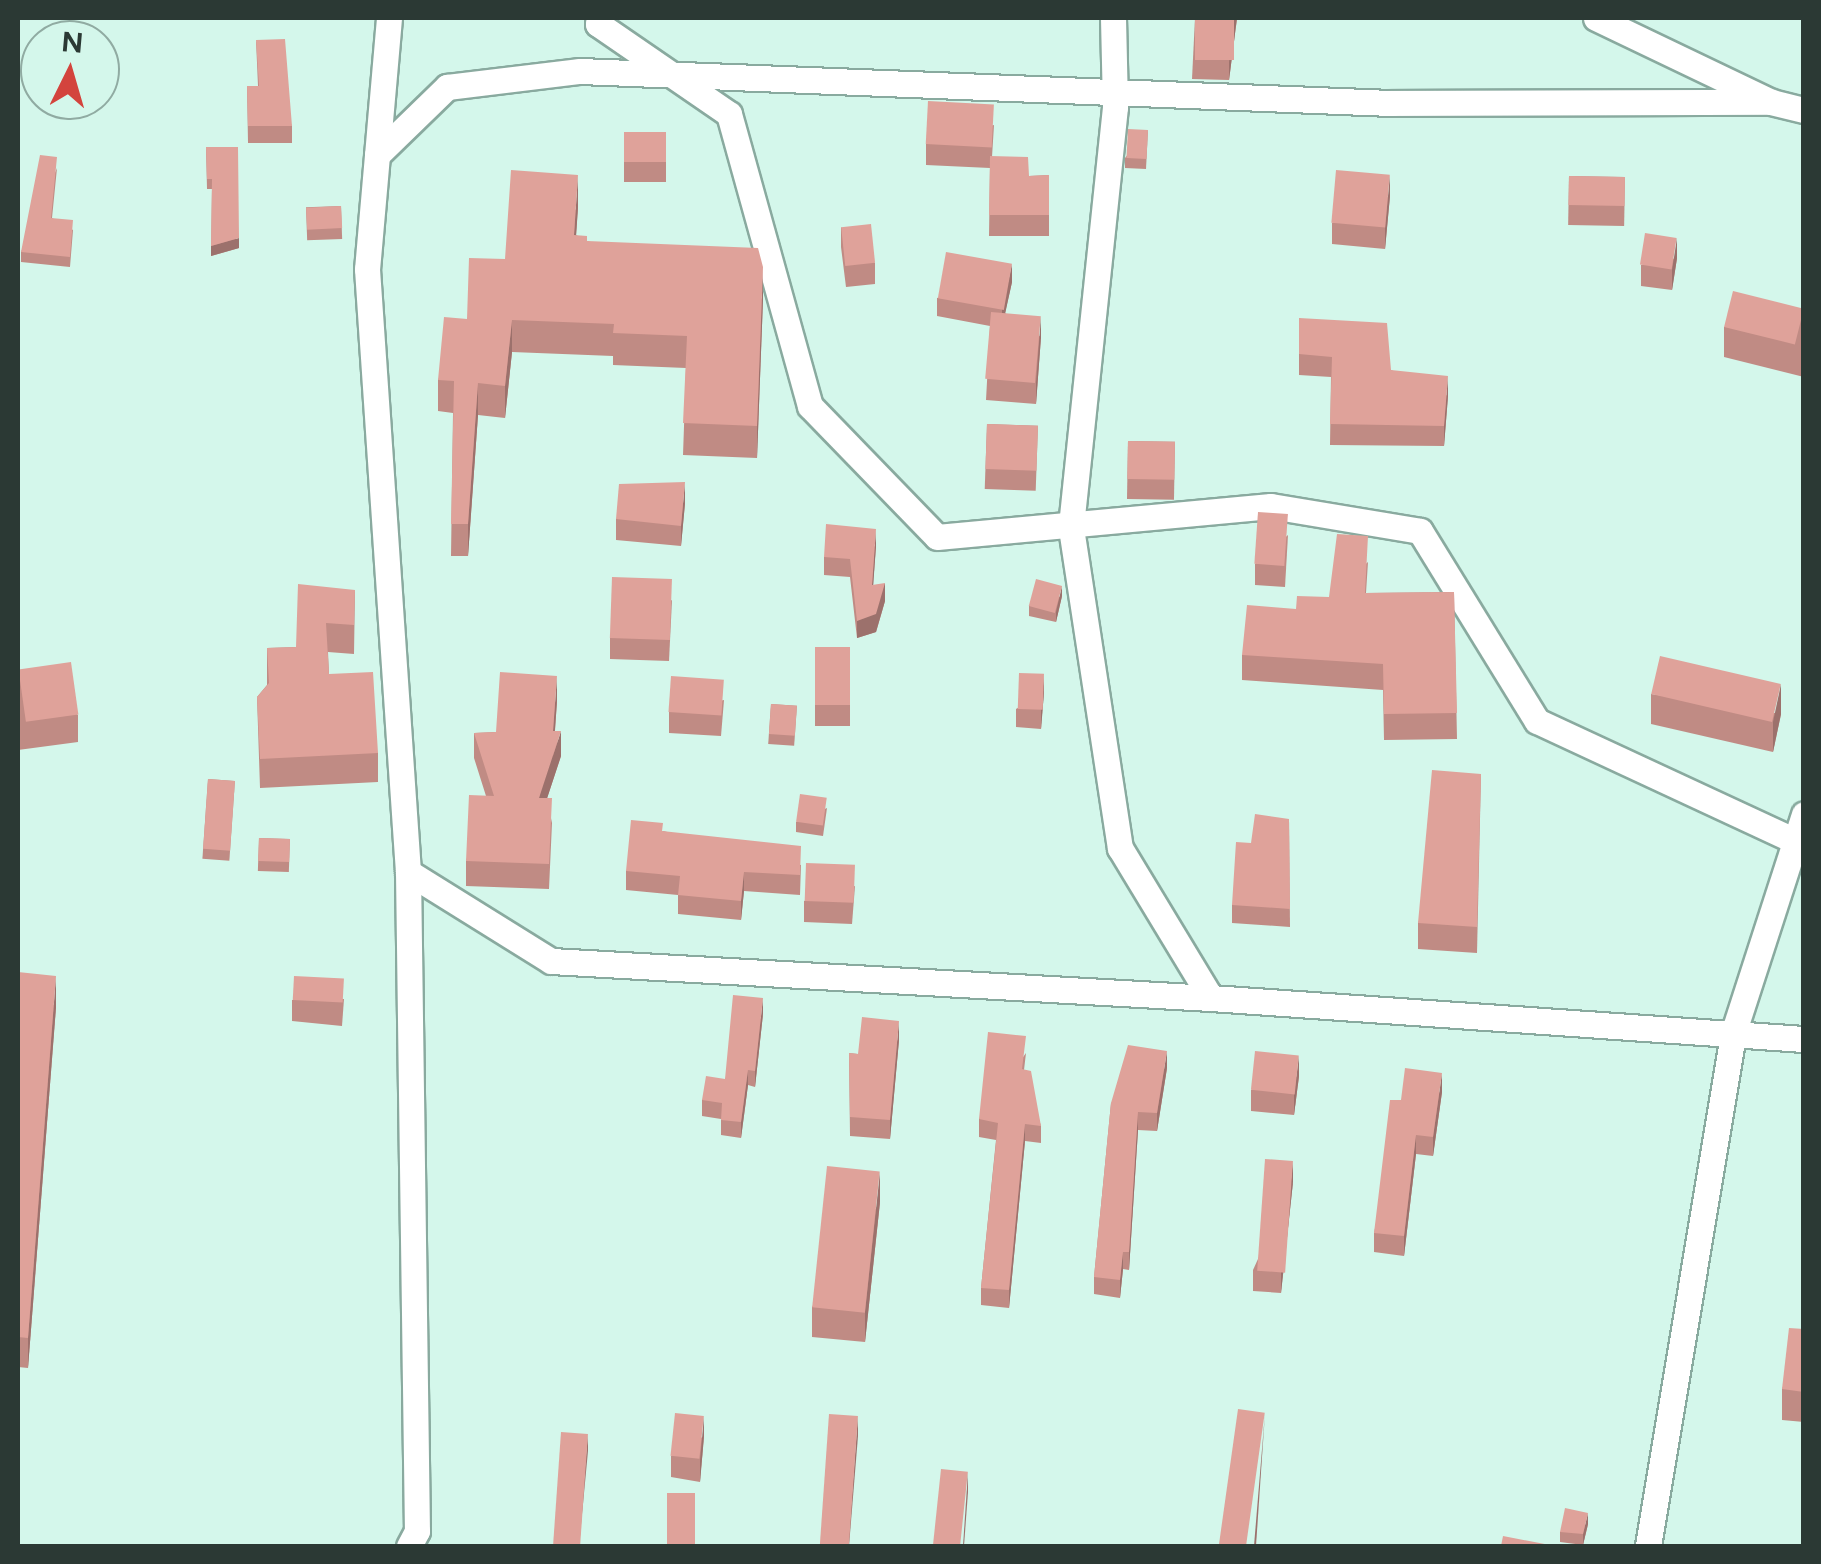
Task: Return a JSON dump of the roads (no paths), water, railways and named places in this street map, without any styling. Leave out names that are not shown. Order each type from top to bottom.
[{"type":"street","points":[[389,18],[367,268],[408,872],[417,1530],[409,1546]]},
{"type":"street","points":[[598,18],[598,24],[729,114],[810,406],[938,537],[1071,528],[1271,506],[1420,531],[1537,721],[1800,844]]},
{"type":"street","points":[[1113,18],[1115,90],[1071,528],[1120,848],[1210,998]]},
{"type":"street","points":[[1596,18],[1771,102],[1804,110]]},
{"type":"street","points":[[377,154],[447,87],[580,71],[1392,103],[1771,102]]},
{"type":"street","points":[[1648,1546],[1678,1334],[1733,1034],[1800,844],[1804,814]]},
{"type":"street","points":[[408,872],[551,961],[1210,998],[1804,1039]]}]
